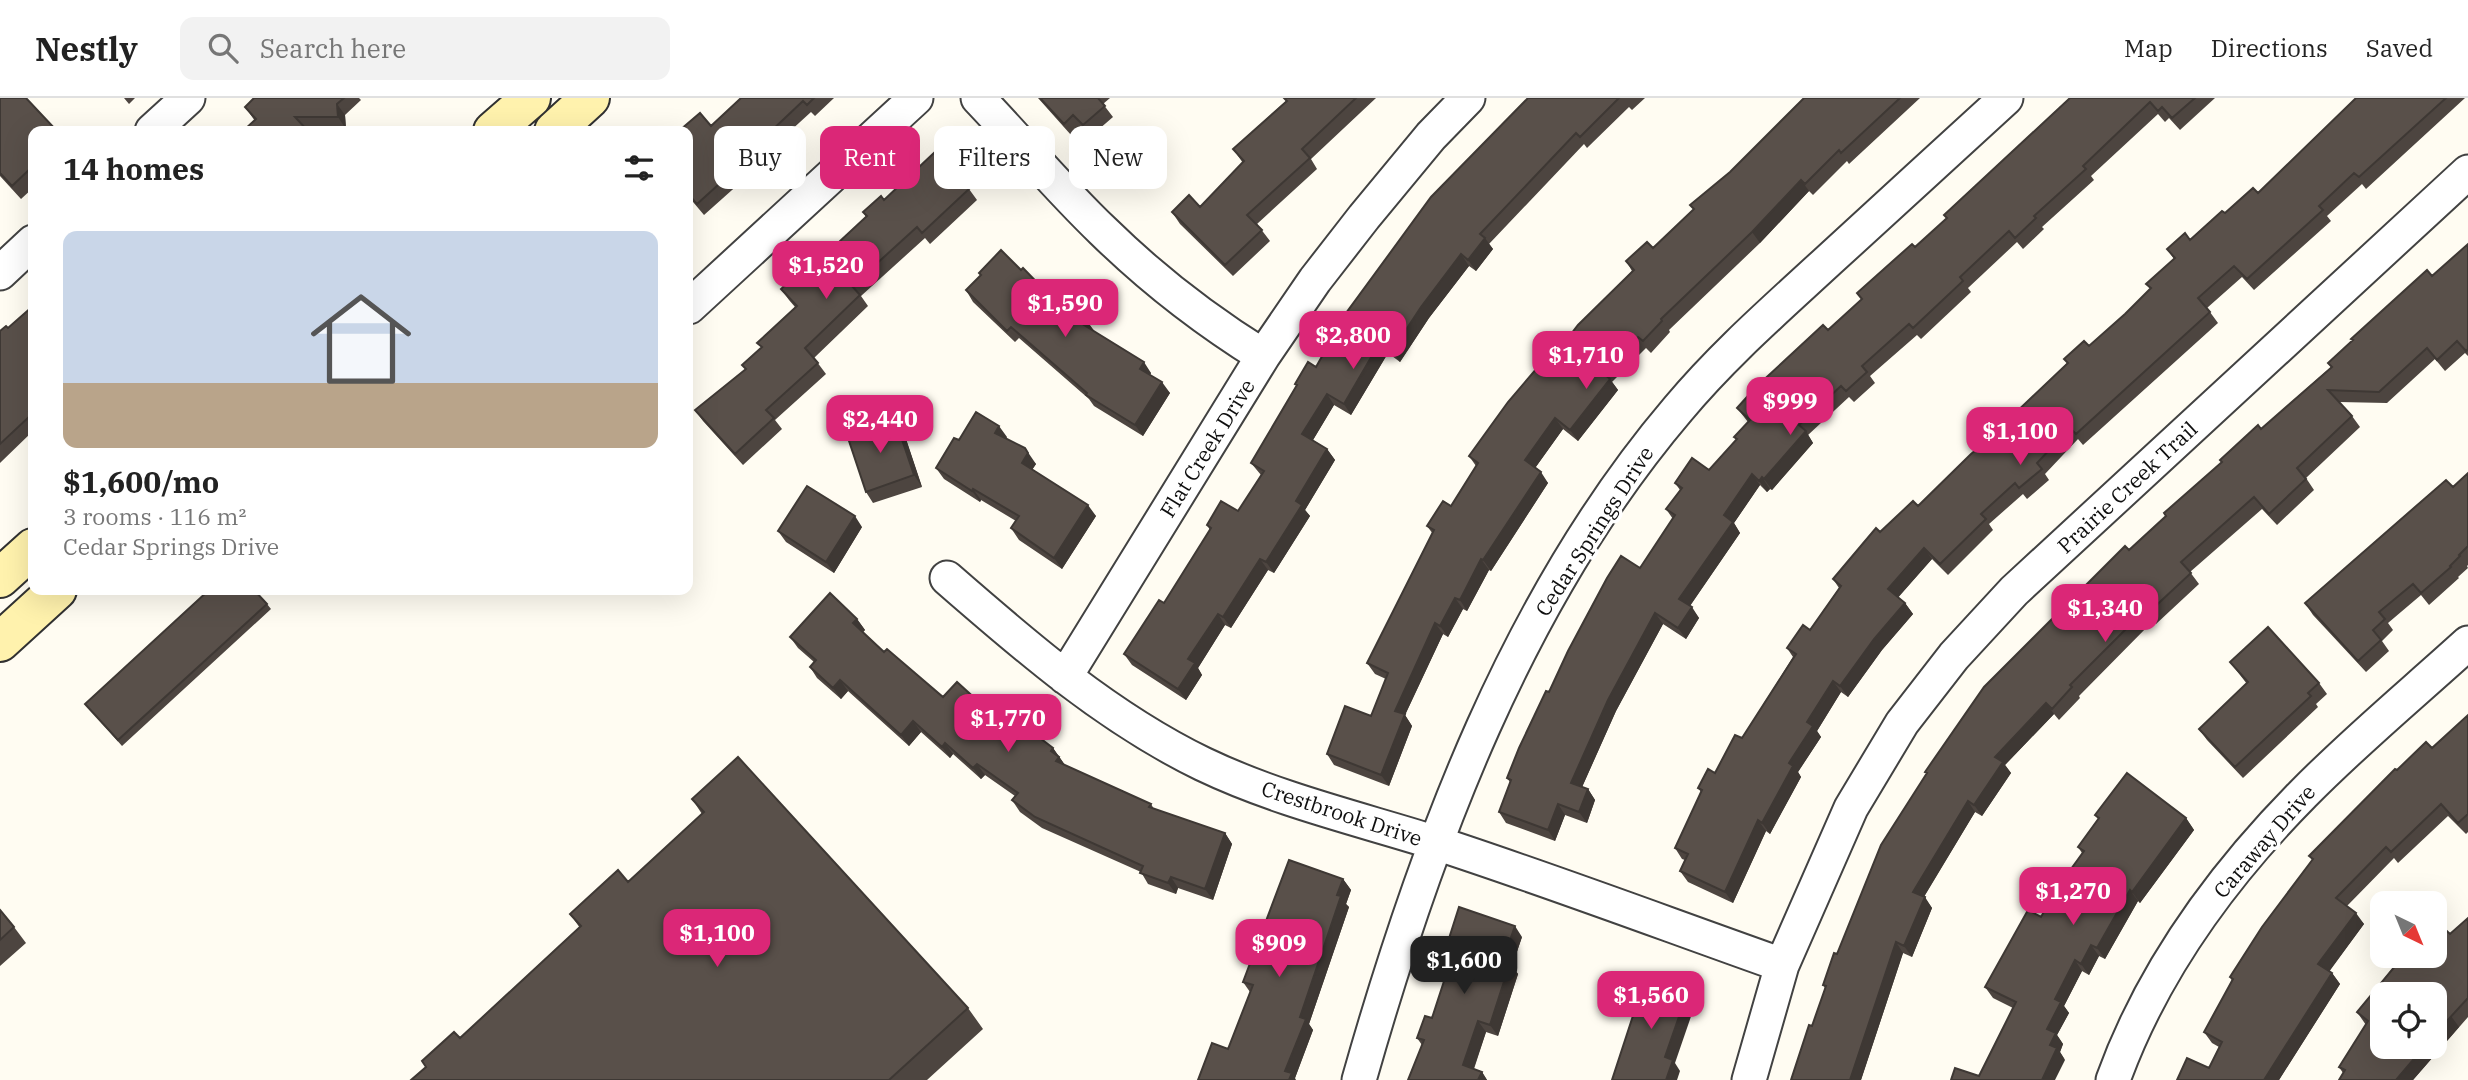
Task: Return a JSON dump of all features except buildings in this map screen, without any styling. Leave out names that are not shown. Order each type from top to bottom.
[{"type":"main road","points":[[499,126],[531,98]]},
{"type":"main road","points":[[559,126],[590,98]]},
{"type":"main road","points":[[0,578],[28,553]]},
{"type":"main road","points":[[0,642],[52,595]]},
{"type":"street","points":[[157,126],[188,98]]},
{"type":"street","points":[[693,303],[916,98]]},
{"type":"street","points":[[978,98],[1112,240],[1217,328],[1263,356]]},
{"type":"street","name":"Flat Creek Drive","points":[[1065,677],[1263,356],[1315,280],[1431,136],[1468,98]]},
{"type":"street","name":"Cedar Springs Drive","points":[[1359,1080],[1435,843],[1462,775],[1516,656],[1583,540],[1635,462],[1678,408],[1737,344],[2006,98]]},
{"type":"street","name":"Prairie Creek Trail","points":[[1749,1080],[1782,965],[1851,808],[1902,723],[1954,656],[2014,591],[2468,172]]},
{"type":"street","name":"Crestbrook Drive","points":[[947,578],[1065,677],[1143,731],[1203,764],[1269,792],[1435,843],[1782,965]]},
{"type":"street","name":"Caraway Drive","points":[[2113,1080],[2119,1062],[2160,981],[2195,923],[2241,863],[2303,794],[2468,643]]}]
